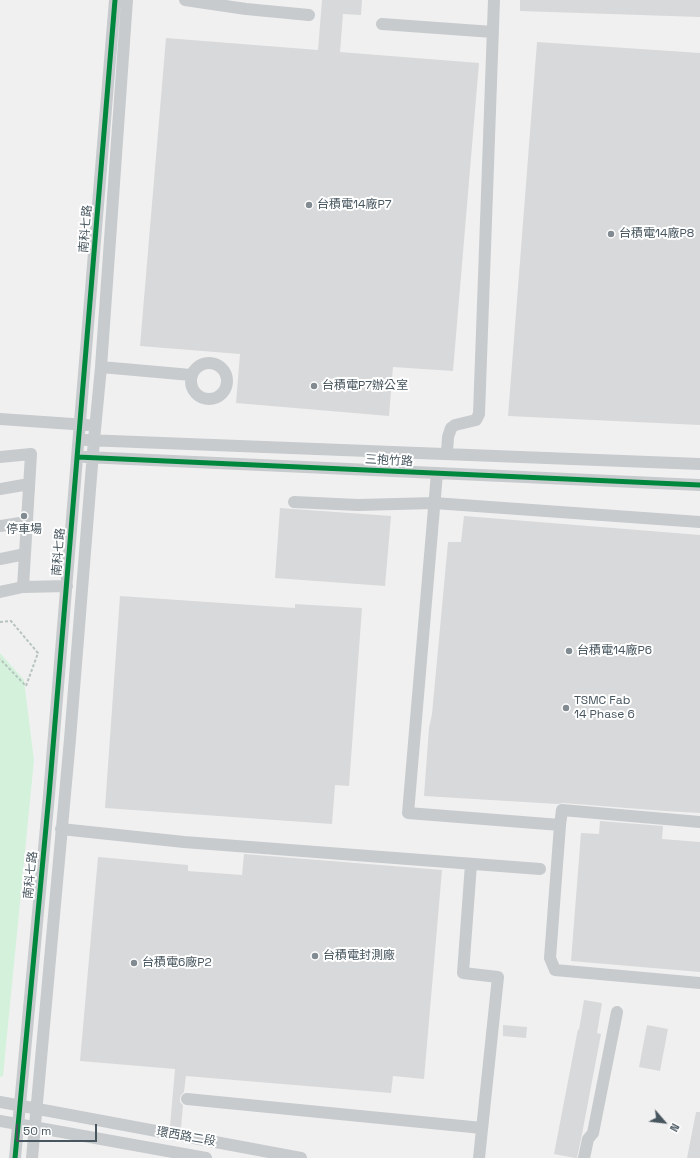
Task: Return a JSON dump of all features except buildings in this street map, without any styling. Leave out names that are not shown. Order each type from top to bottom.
[{"type":"street","name":"南科七路","points":[[18,1124],[49,795],[115,0]]},
{"type":"street","name":"南科七路","points":[[32,1158],[65,796],[92,458],[101,367],[127,0]]},
{"type":"street","points":[[185,0],[247,5],[309,15]]},
{"type":"street","points":[[447,453],[448,437],[451,428],[455,425],[476,420],[479,414],[494,0]]},
{"type":"street","points":[[382,24],[492,32]]},
{"type":"street","points":[[101,367],[191,375]]},
{"type":"street","points":[[0,419],[95,426]]},
{"type":"street","name":"三抱竹路","points":[[78,439],[700,464]]},
{"type":"street","points":[[0,457],[31,454],[23,587]]},
{"type":"street","name":"三抱竹路","points":[[77,457],[700,485]]},
{"type":"street","points":[[437,473],[408,813],[560,825]]},
{"type":"street","points":[[0,489],[29,484]]},
{"type":"street","points":[[294,502],[358,505],[434,503],[700,522]]},
{"type":"street","points":[[0,526],[26,522]]},
{"type":"street","points":[[0,559],[25,554]]},
{"type":"street","points":[[0,592],[23,587],[66,586]]},
{"type":"street","points":[[49,795],[65,796]]},
{"type":"street","points":[[700,822],[562,810],[550,958],[555,970],[700,983]]},
{"type":"street","points":[[61,829],[184,842],[540,869]]},
{"type":"street","points":[[471,864],[463,973],[498,977],[479,1158]]},
{"type":"street","points":[[584,1158],[588,1139],[593,1133],[617,1012]]},
{"type":"street","points":[[187,1099],[482,1128]]},
{"type":"street","name":"環西路二段","points":[[0,1102],[36,1110],[301,1158]]},
{"type":"street","points":[[0,1121],[18,1124],[15,1158]]},
{"type":"street","name":"環西路二段","points":[[18,1124],[206,1158]]},
{"type":"path","points":[[0,622],[11,621],[38,653],[26,686],[0,659]]},
{"type":"green space","points":[[0,653],[24,680],[34,760],[3,1076],[0,1077]]},
{"type":"cycle path","points":[[15,1158],[49,795],[115,0]]},
{"type":"cycle path","points":[[77,457],[700,485]]},
{"type":"place","name":"台積電14廠P7","points":[[309,205]]},
{"type":"place","name":"台積電14廠P8","points":[[611,234]]},
{"type":"place","name":"台積電P7辦公室","points":[[314,386]]},
{"type":"place","name":"停車場","points":[[24,516]]},
{"type":"place","name":"台積電14廠P6","points":[[569,651]]},
{"type":"place","name":"TSMC Fab 14 Phase 6","points":[[566,708]]},
{"type":"place","name":"台積電封測廠","points":[[315,956]]},
{"type":"place","name":"台積電6廠P2","points":[[134,963]]}]
